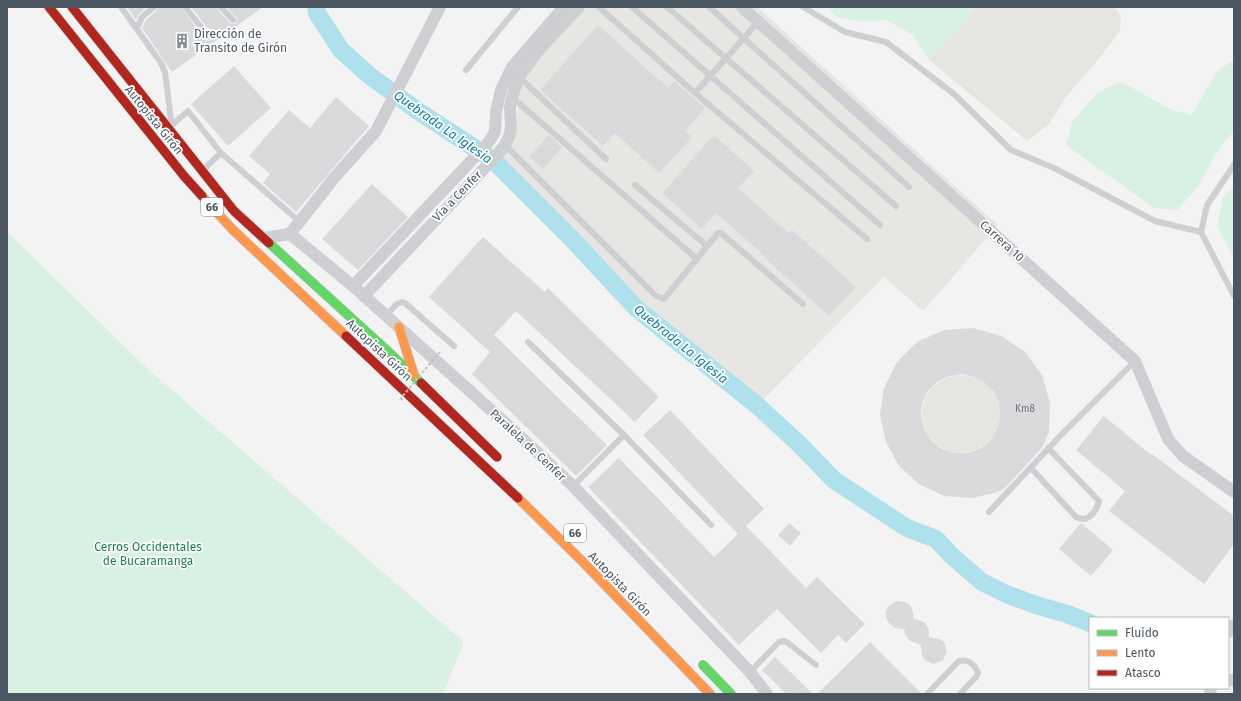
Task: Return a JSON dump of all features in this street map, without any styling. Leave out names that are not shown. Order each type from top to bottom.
[{"type":"highway","name":"Autopista Girón","points":[[49,7],[184,176],[232,229],[496,477],[582,561],[710,694]]},
{"type":"highway","name":"Autopista Girón","points":[[72,7],[172,128],[234,211],[415,376],[504,464]]},
{"type":"highway","points":[[399,327],[415,376]]},
{"type":"highway","points":[[698,660],[731,694]]},
{"type":"street","points":[[263,238],[290,234],[334,178],[376,131],[440,7]]},
{"type":"street","name":"Vía a Cenfer","points":[[353,286],[488,143],[494,132],[496,112],[506,76],[512,66],[564,7]]},
{"type":"street","name":"Vía a Cenfer","points":[[364,296],[501,149],[510,134],[510,108],[512,97],[519,78],[539,50],[579,7]]},
{"type":"street","name":"Carrera 10","points":[[742,7],[1135,361],[1168,439],[1183,456],[1234,492]]},
{"type":"street","name":"Paralela de Cenfer","points":[[290,234],[386,315],[573,486],[750,672],[767,694]]},
{"type":"lane","points":[[121,7],[161,63],[165,72],[172,128]]},
{"type":"lane","points":[[137,28],[142,17],[154,7]]},
{"type":"lane","points":[[185,7],[209,37]]},
{"type":"lane","points":[[221,7],[233,20]]},
{"type":"lane","points":[[466,70],[518,7]]},
{"type":"lane","points":[[599,7],[696,93],[867,239]]},
{"type":"lane","points":[[632,7],[880,225]]},
{"type":"lane","points":[[667,7],[896,206]]},
{"type":"lane","points":[[709,7],[909,187]]},
{"type":"lane","points":[[803,7],[845,32],[886,42],[954,94],[1011,150],[1061,172],[1155,221],[1201,232]]},
{"type":"lane","points":[[696,93],[758,22]]},
{"type":"lane","points":[[519,78],[606,158]]},
{"type":"lane","points":[[512,97],[697,259]]},
{"type":"lane","points":[[172,128],[188,111],[222,153],[300,222]]},
{"type":"lane","points":[[501,149],[656,296],[664,299],[718,234],[724,235],[803,304]]},
{"type":"lane","points":[[202,170],[222,153]]},
{"type":"lane","points":[[1234,165],[1207,205],[1201,232],[1234,296]]},
{"type":"lane","points":[[635,185],[707,246]]},
{"type":"lane","points":[[386,315],[397,304],[402,302],[454,346]]},
{"type":"lane","points":[[528,342],[624,435],[711,525]]},
{"type":"lane","points":[[989,512],[1048,448],[1135,361]]},
{"type":"lane","points":[[573,486],[624,435]]},
{"type":"lane","points":[[1031,468],[1076,517],[1082,519],[1087,518],[1098,507],[1099,501],[1048,448]]},
{"type":"lane","points":[[750,672],[779,642],[784,641],[816,665]]},
{"type":"lane","points":[[927,694],[959,661],[965,660],[974,664],[978,673],[960,694]]},
{"type":"path","points":[[402,400],[401,398],[438,353]]},
{"type":"shaded area","points":[[568,7],[757,7],[998,225],[923,311],[884,277],[762,401],[644,303],[492,151],[517,122],[520,66]]},
{"type":"green space","points":[[826,7],[978,7],[929,60],[913,35],[886,20],[864,22],[837,17]]},
{"type":"green space","points":[[1234,60],[1234,131],[1219,148],[1198,187],[1177,210],[1154,208],[1066,145],[1072,122],[1096,94],[1120,81],[1172,110],[1192,115],[1216,72]]},
{"type":"green space","points":[[1234,187],[1234,258],[1217,226],[1223,197]]},
{"type":"green space","name":"Cerros Occidentales de Bucaramanga","points":[[7,232],[150,371],[464,642],[443,694],[7,694]]},
{"type":"sand","points":[[978,7],[1115,7],[1121,17],[1120,31],[1093,66],[1065,98],[1049,124],[1027,141],[929,60]]},
{"type":"sand","points":[[953,375],[969,375],[983,381],[994,392],[1000,406],[1000,422],[994,436],[983,447],[969,453],[953,453],[939,447],[928,436],[922,422],[922,406],[928,392],[939,381]]},
{"type":"building","points":[[127,7],[147,7],[139,14],[136,20]]},
{"type":"building","name":"Dirección de Transito de Girón","points":[[158,7],[181,7],[205,40],[209,41],[213,39],[213,35],[191,7],[217,7],[230,23],[234,24],[236,23],[237,19],[227,7],[263,7],[172,72],[142,28],[146,20],[157,10]]},
{"type":"building","points":[[598,25],[668,88],[674,81],[705,108],[685,131],[692,137],[659,173],[615,133],[603,146],[540,90]]},
{"type":"building","points":[[234,66],[271,108],[228,146],[191,104]]},
{"type":"building","points":[[336,97],[369,126],[296,212],[263,183],[270,174],[249,156],[289,110],[310,128]]},
{"type":"building","points":[[549,135],[562,147],[543,169],[529,157]]},
{"type":"building","points":[[714,135],[754,171],[738,188],[789,233],[792,230],[856,287],[829,316],[716,213],[702,229],[662,193]]},
{"type":"building","points":[[372,184],[408,217],[358,270],[322,239]]},
{"type":"building","points":[[483,237],[545,292],[548,288],[659,397],[635,422],[516,311],[494,335],[607,445],[576,476],[472,374],[490,352],[429,297]]},
{"type":"building","points":[[973,328],[1001,336],[1025,352],[1042,375],[1050,403],[1049,432],[1042,448],[1006,487],[998,492],[972,498],[944,496],[919,484],[899,466],[886,442],[880,415],[884,388],[897,362],[917,342],[944,330]],"holes":[[[962,374],[974,377],[985,383],[994,392],[999,403],[1000,415],[998,427],[992,439],[981,448],[969,453],[955,453],[942,449],[932,441],[924,429],[921,416],[922,403],[928,391],[938,381],[950,376]]]},
{"type":"building","points":[[670,410],[764,509],[746,526],[806,588],[817,577],[865,624],[846,643],[838,635],[821,653],[777,609],[739,645],[588,487],[619,458],[714,557],[738,534],[643,435]]},
{"type":"building","points":[[1104,416],[1151,455],[1152,454],[1234,516],[1234,544],[1204,584],[1109,511],[1125,491],[1076,450]]},
{"type":"building","points":[[789,523],[801,533],[790,546],[778,535]]},
{"type":"building","points":[[1081,523],[1113,550],[1091,576],[1059,549]]},
{"type":"building","points":[[896,601],[905,602],[910,605],[914,619],[922,621],[926,624],[929,630],[929,637],[939,639],[944,642],[947,652],[943,660],[934,664],[926,661],[922,656],[921,645],[910,641],[906,636],[904,629],[895,628],[889,623],[886,617],[886,610]]},
{"type":"building","points":[[870,642],[922,694],[817,694]]},
{"type":"building","points":[[775,657],[813,694],[786,694],[762,670]]},
{"type":"waterway","name":"Quebrada La Iglesia","points":[[316,7],[317,13],[341,50],[370,76],[418,111],[493,160],[572,239],[636,308],[759,407],[798,443],[834,480],[907,528],[936,539],[952,556],[982,582],[1006,594],[1089,623]]},
{"type":"traffic: fast","points":[[269,243],[421,383]]},
{"type":"traffic: fast","points":[[703,665],[731,694]]},
{"type":"traffic: slow","points":[[202,196],[232,229],[346,336]]},
{"type":"traffic: slow","points":[[399,327],[414,375]]},
{"type":"traffic: slow","points":[[518,498],[582,561],[710,694]]},
{"type":"traffic: jam","points":[[49,7],[184,176],[202,196]]},
{"type":"traffic: jam","points":[[72,7],[234,211],[269,243]]},
{"type":"traffic: jam","points":[[346,336],[518,498]]},
{"type":"traffic: jam","points":[[421,383],[497,457]]},
{"type":"place","name":"Dirección de Transito de Girón","points":[[182,41]]}]
